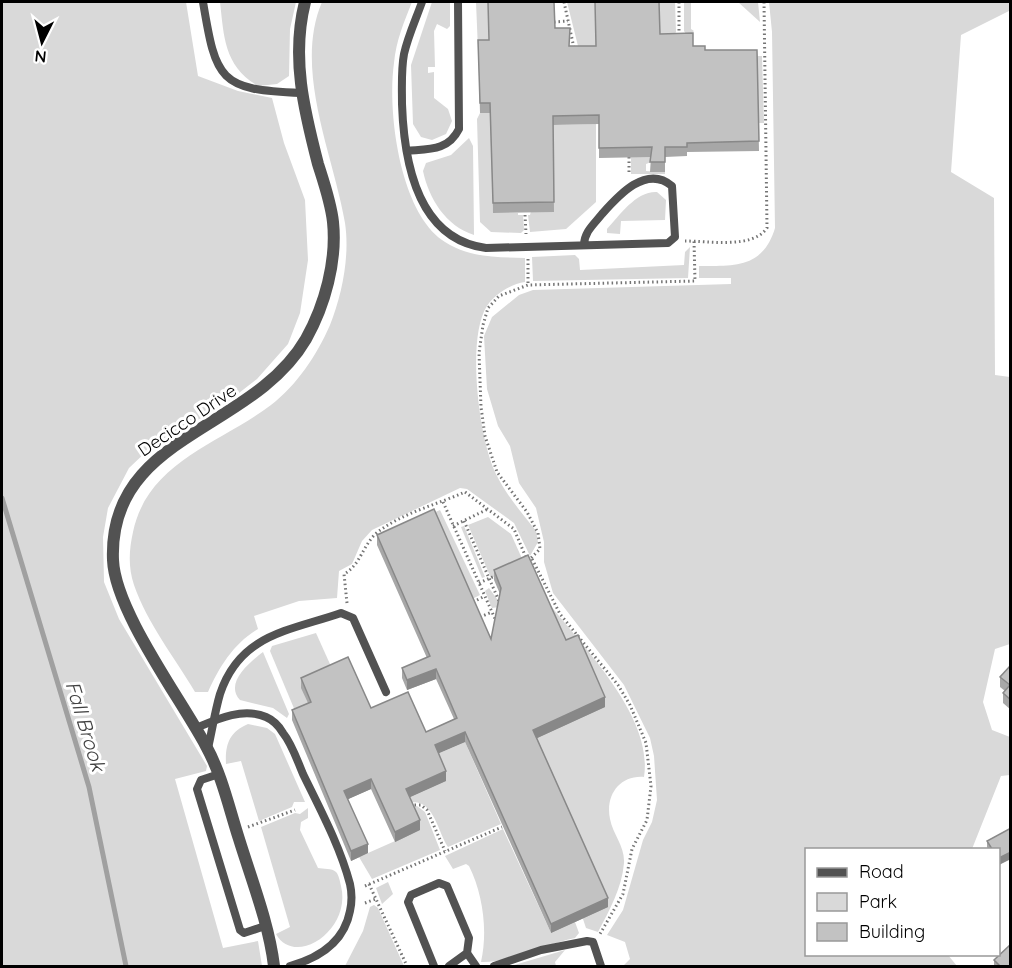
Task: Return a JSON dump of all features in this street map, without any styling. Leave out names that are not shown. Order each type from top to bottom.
[{"type":"street","name":"Decicco Drive","points":[[274,966],[266,926],[219,774],[208,748],[119,592],[113,561],[123,504],[144,470],[160,455],[266,387],[288,364],[319,314],[327,287],[333,248],[333,222],[302,93],[298,34],[305,2]]},
{"type":"lane","points":[[202,2],[211,50],[215,61],[227,77],[250,88],[302,93]]},
{"type":"lane","points":[[422,2],[409,37],[402,68],[403,121],[407,150],[413,182],[425,210],[444,232],[455,239],[486,248],[584,245],[672,242],[675,237],[672,186],[661,181],[641,181],[621,191],[587,231],[584,245]]},
{"type":"lane","points":[[407,150],[444,147],[451,142],[459,129],[458,2]]},
{"type":"lane","points":[[208,748],[226,681],[239,659],[254,645],[275,634],[341,613],[348,613],[353,618],[386,692]]},
{"type":"lane","points":[[196,728],[215,720],[244,713],[266,717],[280,729],[317,803],[350,884],[350,913],[340,936],[318,956],[290,966]]},
{"type":"lane","points":[[219,774],[201,780],[197,789],[240,930],[244,933],[266,926]]},
{"type":"lane","points":[[434,966],[408,902],[411,895],[439,883],[447,886],[469,938],[466,952],[448,966]]},
{"type":"lane","points":[[494,966],[556,946],[587,941],[594,944],[601,966]]},
{"type":"lane","points":[[466,952],[476,966]]},
{"type":"path","points":[[564,2],[574,56]]},
{"type":"path","points":[[679,2],[679,39]]},
{"type":"path","points":[[672,242],[748,240],[759,237],[767,228],[764,2]]},
{"type":"path","points":[[554,22],[568,21]]},
{"type":"path","points":[[758,54],[766,53]]},
{"type":"path","points":[[759,126],[767,126]]},
{"type":"path","points":[[525,215],[526,234]]},
{"type":"path","points":[[528,561],[540,549],[538,533],[527,512],[497,472],[485,436],[479,379],[481,334],[488,308],[499,296],[528,285],[695,281],[694,241]]},
{"type":"path","points":[[528,257],[528,285]]},
{"type":"path","points":[[348,613],[344,574],[354,568],[367,543],[388,526],[465,492],[514,529],[528,561],[555,607],[606,667],[624,695],[646,743],[651,786],[647,820],[632,849],[623,894],[594,944]]},
{"type":"path","points":[[443,502],[497,624]]},
{"type":"path","points":[[453,526],[488,509]]},
{"type":"path","points":[[464,520],[502,609],[478,618]]},
{"type":"path","points":[[479,583],[502,573]]},
{"type":"path","points":[[471,603],[485,596]]},
{"type":"path","points":[[409,806],[416,804],[424,807],[445,851]]},
{"type":"path","points":[[246,827],[294,810]]},
{"type":"path","points":[[407,966],[376,899],[367,885],[502,827]]},
{"type":"path","points":[[365,903],[376,899]]},
{"type":"green space","points":[[2,2],[186,2],[198,76],[238,91],[272,98],[284,143],[305,200],[308,260],[300,313],[288,344],[257,379],[226,403],[148,450],[129,468],[108,508],[103,537],[104,582],[119,619],[207,766],[206,771],[175,779],[223,948],[258,941],[262,966],[2,966]]},
{"type":"green space","points":[[220,2],[296,2],[290,29],[289,76],[277,84],[258,86],[238,69],[232,60],[225,39]]},
{"type":"green space","points":[[322,2],[412,2],[395,55],[392,84],[395,134],[400,160],[407,186],[417,209],[430,228],[454,247],[484,256],[525,258],[525,282],[509,287],[494,297],[487,306],[481,321],[477,341],[477,389],[484,438],[496,474],[509,497],[536,531],[538,542],[530,556],[514,523],[467,489],[460,488],[372,530],[362,541],[352,564],[339,571],[337,598],[299,601],[254,616],[258,629],[228,656],[208,692],[195,692],[154,627],[134,585],[130,558],[133,532],[141,508],[154,488],[170,471],[188,457],[251,419],[280,397],[298,379],[330,325],[344,275],[346,236],[340,197],[318,113],[314,84],[312,56],[314,28]]},
{"type":"green space","points":[[432,2],[450,2],[450,26],[447,29],[437,24],[434,31],[435,67],[428,67],[428,73],[434,72],[434,98],[448,109],[452,121],[446,134],[432,140],[421,137],[413,124],[411,65]]},
{"type":"green space","points":[[476,2],[488,2],[489,50],[478,50]]},
{"type":"green space","points":[[567,2],[595,2],[596,55],[579,50]]},
{"type":"green space","points":[[659,2],[675,2],[676,32],[660,57]]},
{"type":"green space","points":[[684,2],[691,2],[691,29],[694,31],[688,37],[684,31]]},
{"type":"green space","points":[[738,2],[758,2],[760,22]]},
{"type":"green space","points":[[769,2],[1010,2],[1009,11],[961,35],[951,172],[994,198],[995,375],[1010,377],[1010,644],[995,649],[983,702],[992,730],[1010,737],[1010,775],[1001,776],[972,848],[805,848],[805,956],[949,956],[957,966],[623,966],[630,959],[625,942],[607,935],[623,910],[657,800],[654,756],[650,738],[624,685],[553,593],[544,562],[544,542],[536,508],[519,483],[510,446],[498,426],[487,389],[484,336],[492,317],[519,295],[533,290],[731,284],[731,278],[699,278],[699,266],[736,265],[755,258],[763,251],[775,228],[772,32]]},
{"type":"green space","points":[[754,56],[762,56],[764,123],[759,123]]},
{"type":"green space","points":[[480,113],[490,113],[493,213],[523,215],[524,230],[521,233],[491,232],[480,222],[477,119]]},
{"type":"green space","points":[[596,124],[596,202],[566,229],[530,232],[528,215],[530,215],[553,125]]},
{"type":"green space","points":[[469,138],[473,146],[474,235],[455,225],[440,210],[430,192],[423,171],[426,163],[451,155]]},
{"type":"green space","points":[[631,157],[665,157],[646,164],[646,171],[665,172],[665,174],[631,174]]},
{"type":"green space","points":[[657,192],[666,200],[665,220],[621,221],[620,234],[607,233],[607,229],[635,200],[642,195]]},
{"type":"green space","points":[[690,247],[688,278],[533,281],[532,257],[575,255],[579,259],[580,270],[684,265],[685,252]]},
{"type":"green space","points":[[440,510],[480,595],[470,600],[408,524]]},
{"type":"green space","points":[[488,517],[511,534],[524,563],[491,578],[468,525]]},
{"type":"green space","points":[[464,526],[485,577],[482,578],[461,527]]},
{"type":"green space","points":[[489,588],[500,603],[499,607],[492,608],[485,591]]},
{"type":"green space","points":[[541,593],[592,655],[625,703],[637,728],[644,753],[644,777],[635,777],[621,783],[616,788],[610,802],[610,819],[623,851],[624,863],[618,890],[598,932],[586,928],[533,740],[535,663]]},
{"type":"green space","points":[[316,633],[334,673],[311,711],[298,718],[270,651],[272,646]]},
{"type":"green space","points":[[263,652],[289,714],[287,718],[273,708],[240,700],[236,693],[235,687],[241,673]]},
{"type":"green space","points":[[248,724],[267,728],[275,734],[305,802],[294,802],[292,807],[259,821],[241,761],[226,764],[229,740],[236,731]]},
{"type":"green space","points":[[465,742],[501,824],[448,847],[429,810],[424,805],[408,803],[406,799],[446,781],[435,755]]},
{"type":"green space","points":[[417,806],[425,812],[440,850],[372,879],[359,857],[420,830],[410,808]]},
{"type":"green space","points":[[308,808],[308,818],[301,822],[300,830],[318,868],[337,873],[342,902],[338,917],[320,939],[308,945],[296,947],[285,944],[276,934],[290,927],[261,827],[295,813],[300,814]]},
{"type":"green space","points":[[503,829],[551,933],[575,922],[579,933],[575,938],[503,960],[481,962],[484,925],[478,888],[469,866],[466,864],[453,869],[445,856]]},
{"type":"green space","points":[[388,882],[393,894],[382,904],[376,888]]},
{"type":"green space","points":[[374,905],[378,908],[404,966],[345,966],[363,931],[370,907]]},
{"type":"green space","points":[[565,950],[555,962],[556,966],[511,966]]},
{"type":"building","points":[[488,2],[554,2],[555,28],[570,28],[569,46],[596,46],[595,2],[659,2],[660,34],[693,33],[693,46],[705,46],[705,50],[757,50],[759,141],[687,143],[687,147],[665,147],[665,162],[650,162],[652,147],[599,148],[599,115],[553,116],[554,202],[493,203],[490,103],[480,103],[478,40],[489,40]]},
{"type":"building","points":[[434,509],[491,639],[501,588],[494,570],[528,555],[566,640],[578,635],[605,697],[533,730],[608,898],[551,924],[465,732],[435,745],[446,771],[406,789],[420,820],[395,832],[371,779],[344,791],[368,844],[351,851],[292,710],[311,702],[301,678],[348,657],[371,708],[408,692],[426,732],[457,718],[436,669],[407,680],[402,668],[430,656],[377,535]]},
{"type":"building","points":[[1011,665],[1011,700],[1003,693],[1010,685],[1000,677]]},
{"type":"building","points":[[1011,828],[1011,852],[1000,858],[1000,848],[991,848],[987,841]]},
{"type":"building","points":[[1009,946],[1011,947],[1011,966],[1000,966],[994,960]]},
{"type":"waterway","name":"Fall Brook","points":[[2,498],[89,787],[126,966]]}]
